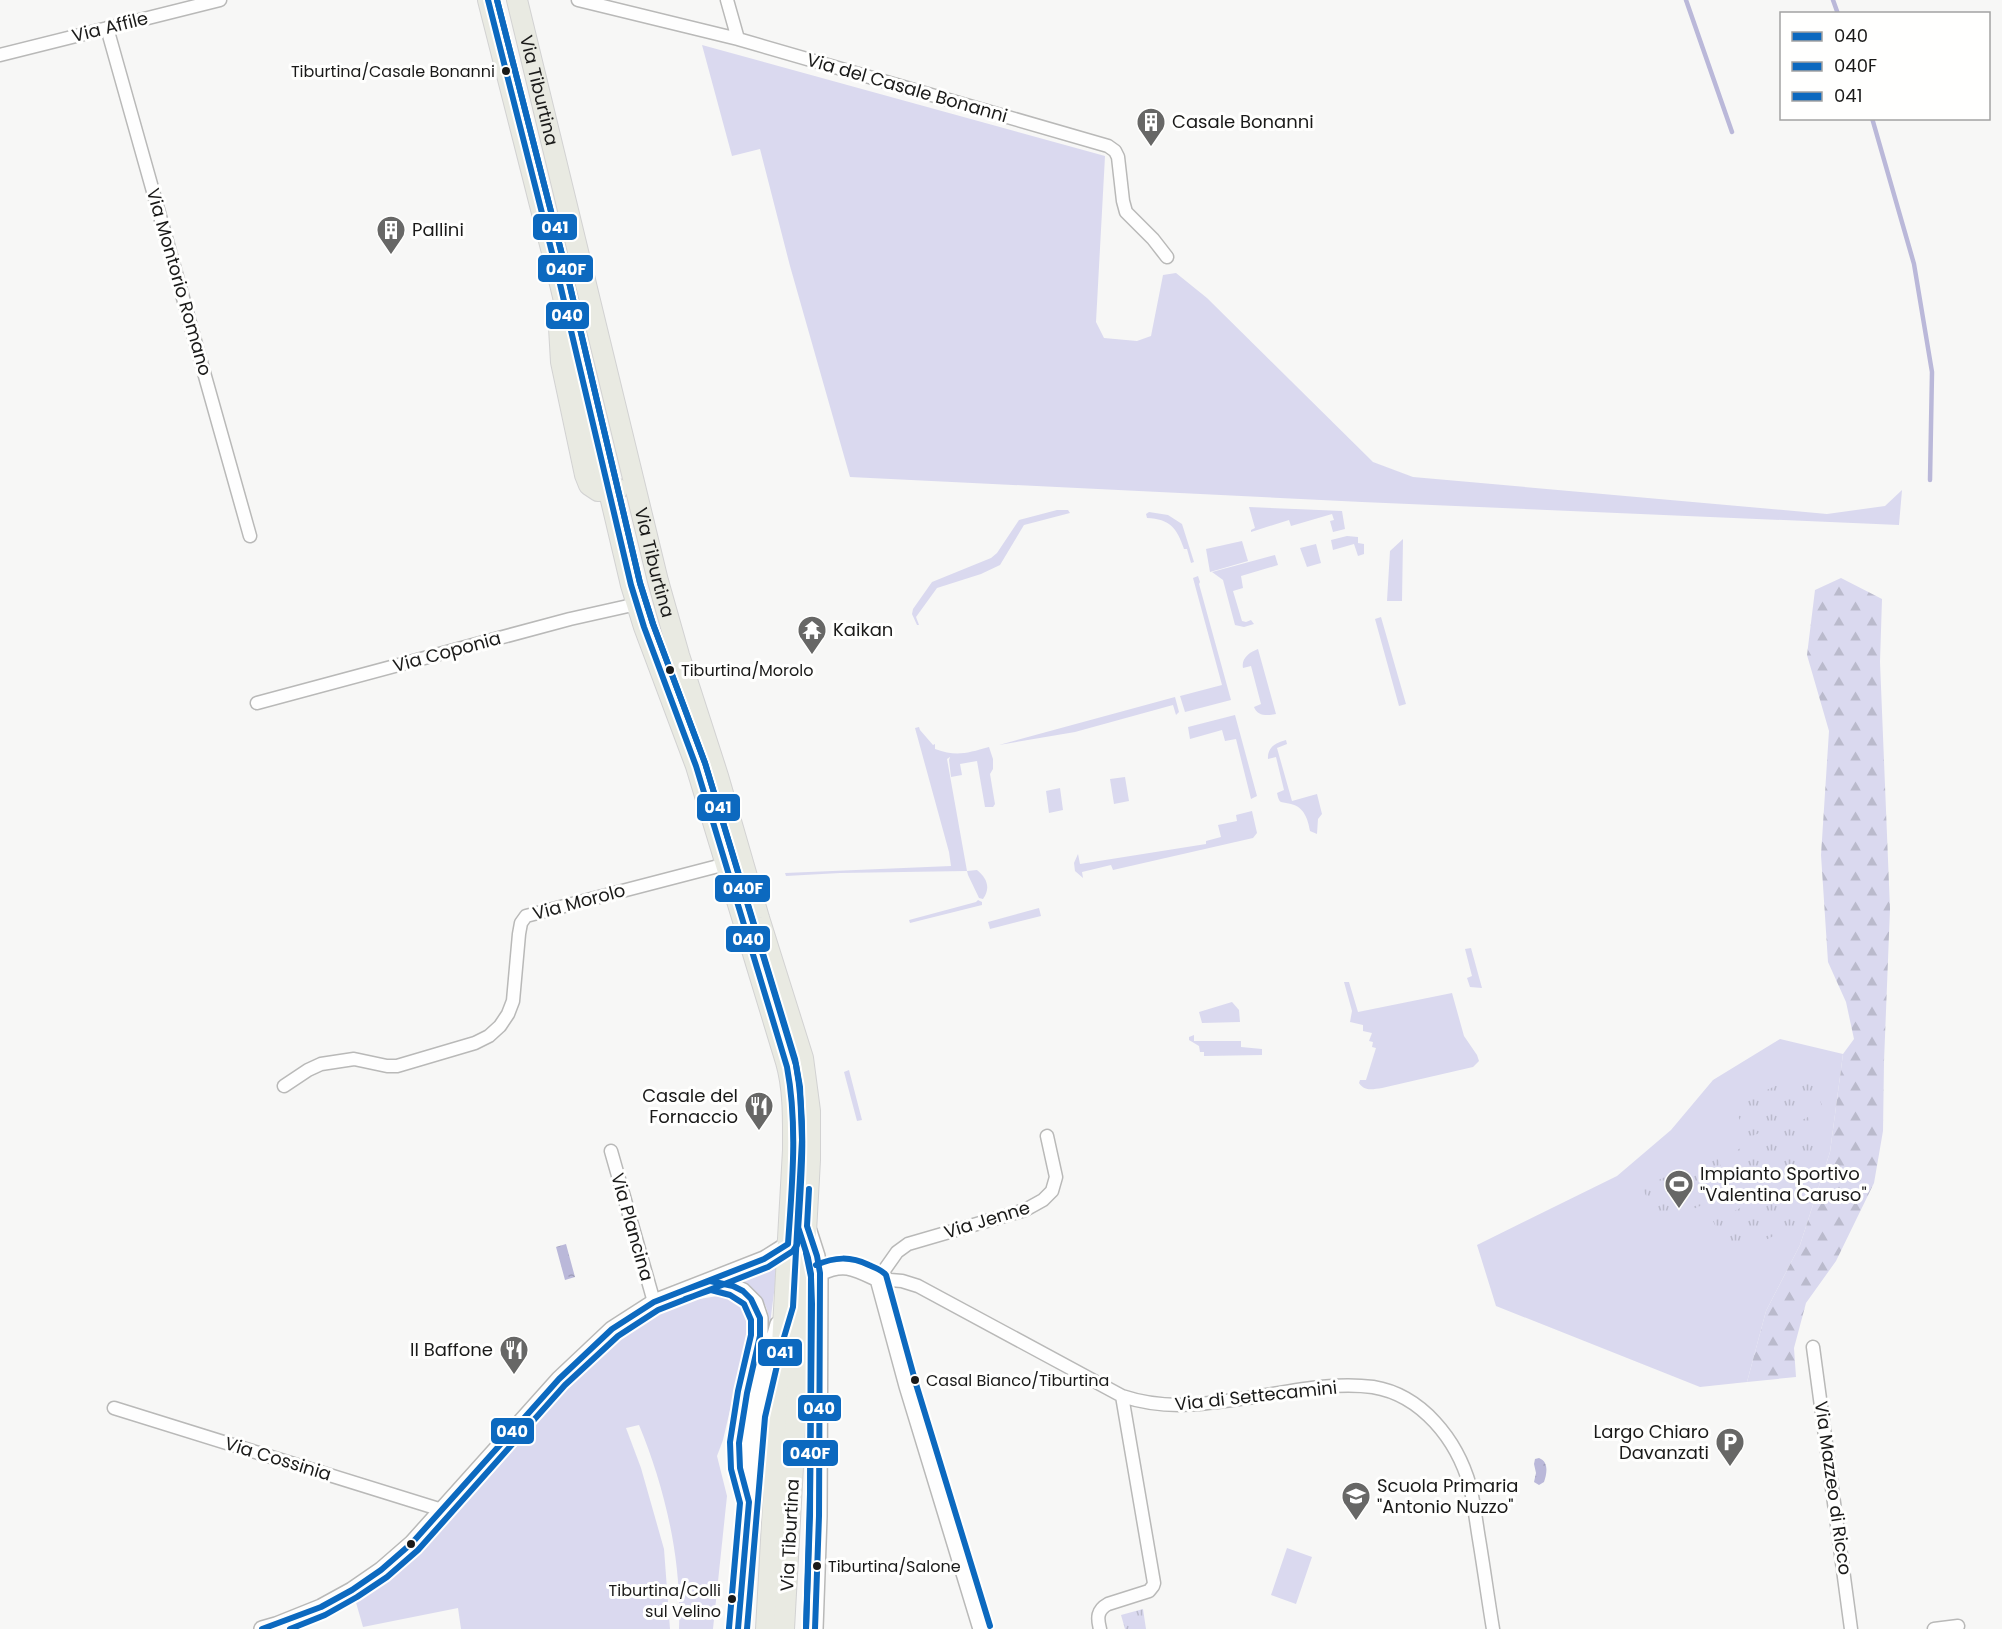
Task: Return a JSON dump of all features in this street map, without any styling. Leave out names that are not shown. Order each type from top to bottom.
[{"type":"main road","name":"Via Tiburtina","points":[[517,0],[658,581],[805,1066],[811,1135],[784,1629]]},
{"type":"main road","name":"Via Tiburtina","points":[[488,1],[560,284],[558,320],[560,352],[585,475],[593,489],[609,491],[637,604],[696,765],[790,1080],[793,1140],[766,1629]]},
{"type":"main road","points":[[609,491],[636,486]]},
{"type":"street","name":"Via Affile","points":[[0,55],[220,0]]},
{"type":"street","name":"Via del Casale Bonanni","points":[[578,0],[738,39],[1112,148],[1118,157],[1126,212],[1167,257]]},
{"type":"street","points":[[728,0],[738,39]]},
{"type":"street","name":"Via Montorio Romano","points":[[107,28],[250,536]]},
{"type":"street","name":"Via Coponia","points":[[257,703],[570,619],[637,604]]},
{"type":"street","name":"Via Morolo","points":[[284,1086],[321,1064],[354,1059],[397,1066],[483,1040],[500,1026],[511,1008],[518,939],[521,923],[526,915],[726,864]]},
{"type":"street","name":"Via Jenne","points":[[878,1279],[897,1252],[908,1244],[1025,1210],[1044,1200],[1052,1191],[1056,1177],[1047,1136]]},
{"type":"street","name":"Via Plancina","points":[[611,1151],[654,1302]]},
{"type":"street","name":"Via Tiburtina","points":[[807,1226],[820,1273],[819,1516],[815,1629]]},
{"type":"street","points":[[271,1628],[321,1607],[352,1590],[381,1570],[412,1543],[525,1415],[586,1352],[612,1329],[654,1302],[764,1259],[788,1244]]},
{"type":"street","points":[[820,1273],[832,1267],[846,1267],[878,1279],[907,1386],[981,1629]]},
{"type":"street","name":"Via di Settecamini","points":[[878,1279],[902,1281],[918,1286],[1122,1396],[1153,1404],[1184,1406],[1325,1387],[1360,1386],[1390,1391],[1416,1404],[1432,1419],[1449,1442],[1469,1484],[1493,1629]]},
{"type":"street","points":[[710,1281],[743,1291],[755,1303],[760,1318],[760,1335],[744,1407],[739,1443],[740,1468],[749,1502]]},
{"type":"street","name":"Via Tiburtina","points":[[738,1629],[756,1416],[767,1363],[784,1307]]},
{"type":"street","name":"Via Mazzeo di Ricco","points":[[1814,1347],[1851,1629]]},
{"type":"street","points":[[1100,1629],[1098,1618],[1102,1607],[1149,1591],[1154,1579],[1122,1396]]},
{"type":"street","name":"Via Cossinia","points":[[114,1408],[442,1510]]},
{"type":"street","points":[[1934,1629],[1958,1626]]},
{"type":"green space","points":[[702,45],[1105,156],[1096,322],[1104,338],[1137,341],[1151,336],[1163,275],[1176,273],[1207,298],[1373,462],[1413,477],[1827,514],[1885,506],[1902,490],[1899,525],[850,477],[790,266],[760,149],[732,156]]},
{"type":"green space","points":[[1249,507],[1342,511],[1345,529],[1333,532],[1330,521],[1334,520],[1332,514],[1291,526],[1289,520],[1251,532],[1255,528]]},
{"type":"green space","points":[[1057,510],[1068,510],[1070,513],[1024,525],[1000,565],[981,574],[937,588],[916,617],[919,625],[917,625],[912,614],[913,609],[932,582],[991,558],[997,553],[1019,520]]},
{"type":"green space","points":[[1149,512],[1168,515],[1182,524],[1194,562],[1191,563],[1187,549],[1184,549],[1172,526],[1162,520],[1147,518],[1146,514]]},
{"type":"green space","points":[[1347,536],[1358,537],[1358,543],[1364,544],[1364,554],[1358,556],[1354,544],[1333,550],[1331,540]]},
{"type":"green space","points":[[1403,539],[1402,601],[1387,601],[1390,551]]},
{"type":"green space","points":[[1242,541],[1248,561],[1210,572],[1206,549]]},
{"type":"green space","points":[[1316,544],[1321,563],[1307,567],[1300,548]]},
{"type":"green space","points":[[1275,555],[1278,565],[1241,576],[1243,588],[1233,591],[1242,621],[1251,620],[1254,624],[1244,627],[1235,625],[1223,580],[1212,572]]},
{"type":"green space","points":[[1198,576],[1231,700],[1185,712],[1180,696],[1222,685],[1193,578]]},
{"type":"green space","points":[[1841,578],[1882,599],[1880,662],[1890,909],[1883,1131],[1874,1183],[1836,1261],[1806,1303],[1794,1348],[1796,1377],[1747,1382],[1766,1311],[1800,1245],[1830,1152],[1843,1054],[1854,1039],[1846,1002],[1828,962],[1821,855],[1829,731],[1807,655],[1815,590]]},
{"type":"green space","points":[[1381,617],[1406,704],[1399,706],[1375,619]]},
{"type":"green space","points":[[1258,649],[1276,714],[1263,715],[1255,710],[1254,707],[1261,704],[1251,666],[1243,668],[1245,658]]},
{"type":"green space","points":[[1175,697],[1179,712],[1176,715],[1173,705],[1075,732],[999,745]]},
{"type":"green space","points":[[1235,715],[1257,796],[1251,799],[1236,739],[1225,741],[1222,730],[1190,739],[1188,727]]},
{"type":"green space","points":[[919,727],[933,745],[935,744],[935,749],[962,753],[989,747],[993,759],[993,769],[990,774],[995,804],[993,807],[985,807],[977,761],[960,764],[962,775],[951,777],[950,757],[947,759],[967,871],[786,876],[785,873],[951,866],[915,728]]},
{"type":"green space","points":[[1286,740],[1287,744],[1277,748],[1292,801],[1317,794],[1322,814],[1318,819],[1317,834],[1310,831],[1307,818],[1299,808],[1281,802],[1278,798],[1277,793],[1284,790],[1276,757],[1268,759],[1268,755],[1273,746]]},
{"type":"green space","points":[[1125,777],[1129,801],[1114,804],[1110,779]]},
{"type":"green space","points":[[1060,788],[1063,810],[1049,813],[1046,791]]},
{"type":"green space","points":[[1252,811],[1257,833],[1253,838],[1113,870],[1111,865],[1082,872],[1083,878],[1075,871],[1074,863],[1078,854],[1080,864],[1206,844],[1206,841],[1221,837],[1218,825],[1237,821],[1236,815]]},
{"type":"green space","points":[[977,870],[987,883],[987,891],[983,899],[979,898],[967,871]]},
{"type":"green space","points":[[978,900],[982,902],[982,905],[910,923],[909,920],[976,902]]},
{"type":"green space","points":[[1039,908],[1041,916],[990,929],[988,922]]},
{"type":"green space","points":[[1471,948],[1482,988],[1470,987],[1467,978],[1472,976],[1465,949]]},
{"type":"green space","points":[[1344,982],[1349,982],[1358,1012],[1452,993],[1464,1036],[1479,1061],[1473,1067],[1382,1088],[1364,1088],[1359,1083],[1360,1080],[1366,1080],[1376,1048],[1372,1047],[1373,1042],[1369,1041],[1372,1033],[1363,1031],[1363,1025],[1350,1022],[1352,1011]]},
{"type":"green space","points":[[1232,1002],[1239,1010],[1240,1022],[1202,1023],[1199,1012]]},
{"type":"green space","points":[[1194,1035],[1194,1041],[1241,1041],[1241,1047],[1262,1049],[1262,1055],[1204,1056],[1199,1046],[1189,1040],[1189,1037]]},
{"type":"green space","name":"Impianto Sportivo \"Valentina Caruso\"","points":[[1780,1039],[1843,1054],[1830,1152],[1800,1245],[1766,1311],[1747,1382],[1700,1387],[1496,1306],[1477,1245],[1617,1176],[1671,1130],[1713,1080]]},
{"type":"green space","points":[[849,1070],[862,1120],[857,1121],[844,1072]]},
{"type":"green space","points":[[1807,1072],[1822,1105],[1748,1138],[1733,1105]]},
{"type":"green space","points":[[1808,1117],[1824,1151],[1753,1184],[1737,1150]]},
{"type":"green space","points":[[1716,1155],[1732,1192],[1659,1224],[1642,1187]]},
{"type":"green space","points":[[1786,1186],[1803,1222],[1730,1257],[1713,1221]]},
{"type":"green space","points":[[778,1261],[770,1324],[766,1307],[760,1296],[736,1277]]},
{"type":"green space","points":[[724,1295],[739,1304],[750,1324],[723,1440],[717,1456],[727,1496],[713,1629],[679,1629],[678,1577],[670,1525],[657,1474],[639,1425],[626,1428],[641,1468],[664,1549],[670,1629],[461,1629],[458,1608],[363,1627],[355,1599],[407,1561],[531,1424],[599,1356],[659,1311],[687,1301]]},
{"type":"green space","points":[[1287,1548],[1312,1557],[1296,1604],[1271,1595]]},
{"type":"green space","points":[[1143,1609],[1146,1629],[1125,1629],[1121,1615]]},
{"type":"water","points":[[566,1244],[575,1277],[565,1280],[556,1247]]},
{"type":"water","points":[[1539,1458],[1544,1462],[1546,1475],[1544,1482],[1539,1485],[1534,1482],[1536,1473],[1534,1464],[1535,1459]]},
{"type":"waterway","points":[[1686,0],[1732,132]]},
{"type":"waterway","points":[[1833,0],[1837,12]]},
{"type":"waterway","points":[[1873,120],[1914,264],[1932,372],[1930,480]]},
{"type":"transit line","name":"040","points":[[262,1629],[321,1607],[352,1590],[381,1570],[412,1543],[559,1379],[612,1329],[654,1302],[764,1259],[788,1244],[793,1133],[787,1067],[696,766],[644,627],[631,585],[560,284],[488,0]]},
{"type":"transit line","name":"040F","points":[[290,1629],[325,1615],[357,1597],[387,1577],[418,1550],[565,1385],[618,1336],[658,1310],[768,1267],[793,1251],[797,1245],[802,1132],[796,1065],[705,763],[640,583],[569,282],[497,0]]},
{"type":"transit line","name":"041","points":[[497,0],[569,282],[640,583],[705,763],[795,1059],[800,1087],[802,1140],[793,1307],[765,1417],[747,1629]]},
{"type":"transit line","name":"040F","points":[[800,1189],[798,1227],[811,1274],[810,1516],[806,1629]]},
{"type":"transit line","name":"040","points":[[809,1189],[807,1226],[820,1273],[819,1516],[815,1629]]},
{"type":"transit line","name":"041","points":[[806,1253],[811,1277],[812,1304],[806,1629]]},
{"type":"transit line","name":"041","points":[[816,1265],[830,1260],[849,1259],[881,1270],[886,1275],[916,1384],[990,1626]]},
{"type":"transit line","name":"040","points":[[682,1291],[710,1281],[733,1286],[743,1291],[751,1299],[760,1318],[760,1336],[739,1443],[740,1468],[749,1502],[738,1629]]},
{"type":"transit line","name":"040F","points":[[685,1299],[711,1290],[730,1295],[744,1304],[751,1320],[751,1335],[738,1391],[730,1442],[731,1469],[740,1503],[729,1628]]},
{"type":"place","name":"Tiburtina/Casale Bonanni","points":[[506,71]]},
{"type":"place","name":"Casale Bonanni","points":[[1151,148]]},
{"type":"place","name":"Pallini","points":[[391,256]]},
{"type":"place","name":"Kaikan","points":[[812,656]]},
{"type":"place","name":"Tiburtina/Morolo","points":[[670,670]]},
{"type":"place","name":"Casale del Fornaccio","points":[[759,1132]]},
{"type":"place","name":"Impianto Sportivo \"Valentina Caruso\"","points":[[1679,1210]]},
{"type":"place","name":"Il Baffone","points":[[514,1376]]},
{"type":"place","name":"Casal Bianco/Tiburtina","points":[[915,1380]]},
{"type":"place","name":"Largo Chiaro Davanzati","points":[[1730,1468]]},
{"type":"place","name":"Scuola Primaria \"Antonio Nuzzo\"","points":[[1356,1522]]},
{"type":"place","name":"Tiburtina/Salone","points":[[817,1566]]},
{"type":"place","name":"Tiburtina/Colli sul Velino","points":[[732,1599]]}]
